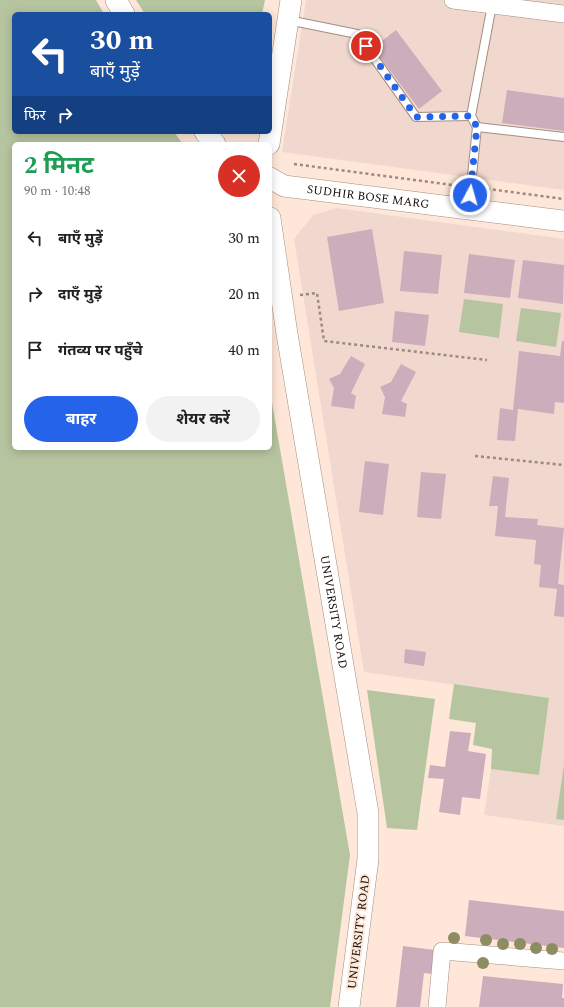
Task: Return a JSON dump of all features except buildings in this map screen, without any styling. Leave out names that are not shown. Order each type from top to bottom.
[{"type":"street","points":[[116,0],[123,12]]},
{"type":"street","points":[[453,0],[564,14]]},
{"type":"street","points":[[272,124],[289,10]]},
{"type":"street","name":"SUDHIR BOSE MARG","points":[[272,173],[283,171],[347,180],[470,191],[564,206]]},
{"type":"street","name":"SUDHIR BOSE MARG","points":[[272,179],[284,186],[564,221]]},
{"type":"street","name":"UNIVERSITY ROAD","points":[[272,231],[368,813],[368,859],[349,1007]]},
{"type":"street","points":[[438,1007],[442,951],[564,961]]},
{"type":"lane","points":[[470,191],[477,127],[471,116],[492,5]]},
{"type":"lane","points":[[289,10],[357,34],[416,117],[471,116]]},
{"type":"lane","points":[[477,127],[564,137]]},
{"type":"path","points":[[294,164],[470,191],[564,199]]},
{"type":"path","points":[[282,296],[317,293],[324,341],[487,360]]},
{"type":"path","points":[[475,456],[564,465]]},
{"type":"shaded area","points":[[306,0],[564,0],[564,190],[282,152]]},
{"type":"shaded area","points":[[337,208],[564,239],[564,826],[484,815],[491,769],[539,775],[549,698],[364,672],[294,239],[313,215]]},
{"type":"green space","points":[[0,0],[96,0],[103,12],[12,12],[12,134],[176,134],[182,142],[12,142],[12,450],[272,450],[272,403],[350,855],[330,1007],[0,1007]]},
{"type":"green space","points":[[136,0],[265,0],[262,12],[144,12]]},
{"type":"green space","points":[[464,299],[503,304],[499,338],[459,332]]},
{"type":"green space","points":[[521,308],[561,313],[556,347],[516,341]]},
{"type":"green space","points":[[454,684],[549,698],[539,775],[491,769],[492,749],[473,745],[476,723],[449,719]]},
{"type":"green space","points":[[367,690],[435,699],[417,830],[387,828]]},
{"type":"green space","points":[[564,765],[564,820],[556,819]]},
{"type":"route","points":[[366,46],[416,117],[471,116],[477,127],[470,195]]}]
